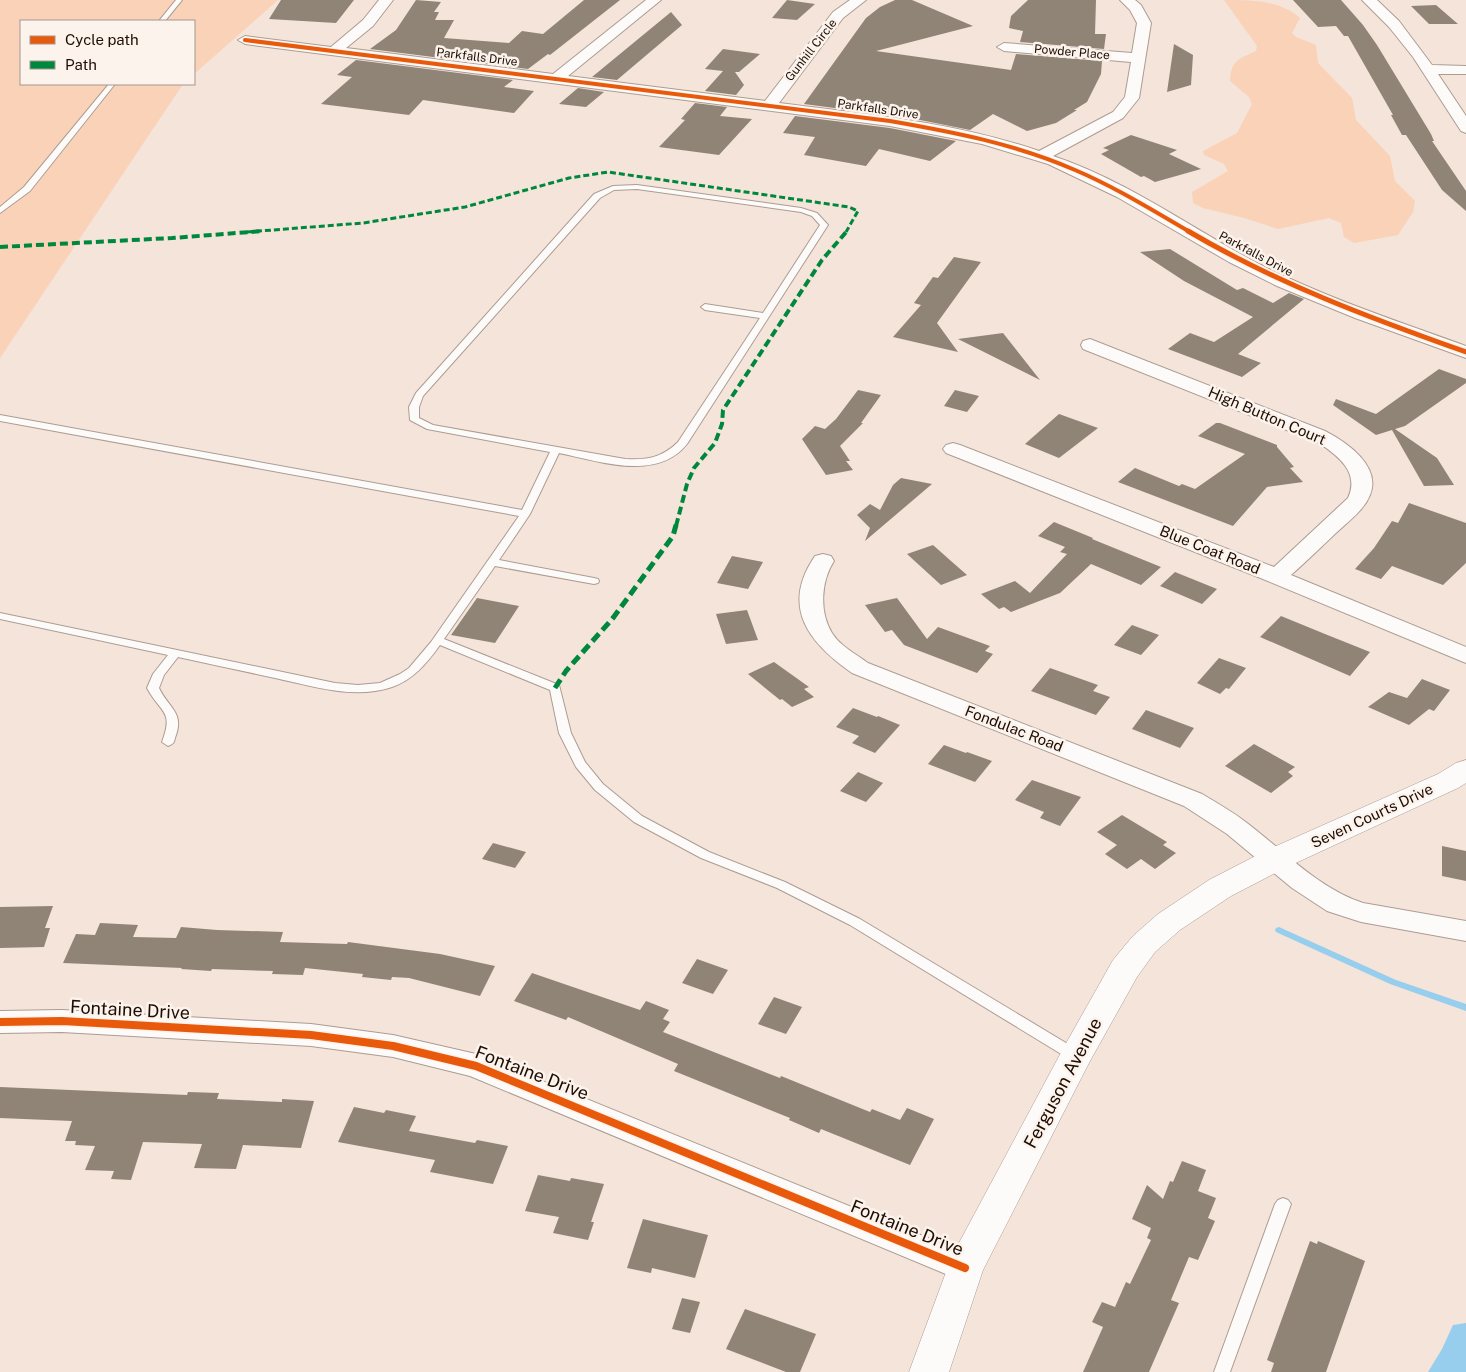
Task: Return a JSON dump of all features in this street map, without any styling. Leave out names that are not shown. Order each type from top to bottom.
[{"type":"street","points":[[334,51],[368,23],[386,0]]},
{"type":"street","points":[[557,78],[654,0]]},
{"type":"street","name":"Gunhill Circle","points":[[769,106],[838,15],[859,0]]},
{"type":"street","points":[[1040,156],[1107,122],[1124,110],[1132,98],[1140,58],[1144,23],[1136,8],[1127,0]]},
{"type":"street","points":[[1369,0],[1394,24],[1428,70],[1466,128]]},
{"type":"street","name":"Parkfalls Drive","points":[[245,40],[890,121],[984,139],[1040,156],[1075,170],[1112,188],[1257,269],[1286,283],[1357,312],[1466,352]]},
{"type":"street","name":"Powder Place","points":[[1004,47],[1140,58]]},
{"type":"street","points":[[1428,70],[1466,70]]},
{"type":"street","name":"High Button Court","points":[[1090,345],[1318,435],[1335,445],[1348,456],[1362,481],[1358,499],[1351,508],[1276,577]]},
{"type":"street","name":"Blue Coat Road","points":[[953,449],[1276,577],[1466,656]]},
{"type":"street","name":"Fondulac Road","points":[[823,561],[817,570],[812,590],[814,622],[820,635],[830,646],[860,668],[1193,800],[1236,828],[1301,881],[1337,904],[1360,912],[1466,931]]},
{"type":"street","name":"Seven Courts Drive","points":[[1276,859],[1448,781],[1466,770]]},
{"type":"street","name":"Ferguson Avenue","points":[[929,1372],[965,1268],[1076,1056],[1125,969],[1144,944],[1169,922],[1220,888],[1276,859]]},
{"type":"street","name":"Fontaine Drive","points":[[0,1022],[62,1021],[311,1035],[393,1046],[476,1066],[965,1268]]},
{"type":"lane","points":[[163,20],[179,0]]},
{"type":"lane","points":[[0,211],[33,182],[111,85]]},
{"type":"lane","points":[[637,187],[801,210],[812,212],[818,216],[824,225],[822,230],[682,444],[673,453],[652,462],[628,462],[556,450],[430,427],[415,420],[414,404],[426,388],[597,196],[613,188],[637,187]]},
{"type":"lane","points":[[705,307],[765,316]]},
{"type":"lane","points":[[0,418],[525,514]]},
{"type":"lane","points":[[0,616],[335,688],[368,689],[396,682],[416,667],[493,562],[525,514],[556,450]]},
{"type":"lane","points":[[493,562],[594,581]]},
{"type":"lane","points":[[436,640],[556,688],[564,733],[580,764],[599,788],[638,819],[705,854],[781,885],[855,922],[1076,1056]]},
{"type":"lane","points":[[168,742],[174,724],[153,688],[159,674],[175,654]]},
{"type":"lane","points":[[1222,1372],[1283,1204]]},
{"type":"shaded area","points":[[0,0],[278,0],[195,73],[195,20],[20,20],[20,85],[182,85],[0,358]]},
{"type":"shaded area","points":[[1224,0],[1256,1],[1275,4],[1300,18],[1292,33],[1296,37],[1316,45],[1318,63],[1352,98],[1356,120],[1390,156],[1395,181],[1415,201],[1413,212],[1398,235],[1354,243],[1344,237],[1341,223],[1329,218],[1278,229],[1203,208],[1193,203],[1192,192],[1228,171],[1224,164],[1204,155],[1203,151],[1237,133],[1252,104],[1249,97],[1230,81],[1234,64],[1241,58],[1256,51],[1257,46]]},
{"type":"water","points":[[1466,1323],[1466,1372],[1428,1372],[1442,1349],[1453,1325]]},
{"type":"building","points":[[281,0],[354,0],[336,23],[269,19]]},
{"type":"building","points":[[416,0],[441,2],[434,12],[439,12],[435,20],[454,20],[444,38],[509,43],[522,31],[543,34],[584,0],[620,0],[550,55],[548,54],[528,69],[370,49],[396,30]]},
{"type":"building","points":[[787,0],[815,4],[797,20],[772,18]]},
{"type":"building","points":[[895,0],[912,0],[973,26],[876,51],[1011,70],[1016,54],[1102,61],[1101,74],[1087,102],[1074,110],[1077,110],[1056,123],[1027,131],[993,114],[970,130],[910,118],[804,104],[866,18],[880,7]]},
{"type":"building","points":[[1028,0],[1096,0],[1095,34],[1106,34],[1104,49],[1020,42],[1023,31],[1009,28],[1011,16]]},
{"type":"building","points":[[1293,0],[1341,0],[1363,25],[1431,134],[1434,141],[1432,141],[1466,191],[1466,211],[1442,190],[1406,135],[1402,135],[1391,115],[1393,115],[1348,36],[1344,36],[1336,26],[1318,27]]},
{"type":"building","points":[[1436,5],[1458,24],[1429,24],[1411,6]]},
{"type":"building","points":[[671,12],[682,25],[617,80],[592,77]]},
{"type":"building","points":[[1174,44],[1193,55],[1191,85],[1167,92]]},
{"type":"building","points":[[723,49],[760,54],[739,72],[735,72],[744,85],[736,95],[705,91],[723,71],[705,69]]},
{"type":"building","points":[[356,60],[513,80],[504,87],[534,91],[514,113],[423,100],[409,115],[321,104],[352,77],[337,75]]},
{"type":"building","points":[[578,88],[604,92],[586,107],[559,104]]},
{"type":"building","points":[[695,103],[727,107],[720,116],[752,119],[719,155],[659,147],[685,120],[681,119]]},
{"type":"building","points":[[795,116],[890,128],[956,141],[930,161],[879,149],[866,166],[804,155],[815,137],[783,133]]},
{"type":"building","points":[[1131,135],[1177,150],[1169,154],[1201,169],[1155,182],[1144,176],[1141,177],[1101,154],[1109,150],[1103,148]]},
{"type":"building","points":[[1170,249],[1237,290],[1243,288],[1273,303],[1289,293],[1304,299],[1238,354],[1261,363],[1242,377],[1168,349],[1190,333],[1214,342],[1253,317],[1184,281],[1140,252]]},
{"type":"building","points":[[954,257],[981,262],[937,323],[958,352],[893,337],[921,305],[914,303],[933,277],[938,278]]},
{"type":"building","points":[[1003,333],[1040,380],[958,339]]},
{"type":"building","points":[[1439,369],[1466,379],[1466,383],[1405,426],[1395,429],[1437,458],[1454,485],[1424,486],[1392,430],[1376,435],[1333,405],[1336,399],[1376,414]]},
{"type":"building","points":[[858,390],[881,395],[861,423],[863,423],[840,446],[850,461],[846,461],[853,470],[826,475],[802,439],[815,426],[825,429],[836,419]]},
{"type":"building","points":[[955,390],[979,396],[967,412],[944,406]]},
{"type":"building","points":[[1059,414],[1098,428],[1059,458],[1025,444]]},
{"type":"building","points":[[1216,423],[1277,445],[1294,467],[1290,468],[1303,482],[1267,487],[1233,526],[1118,482],[1135,468],[1179,486],[1182,484],[1195,489],[1245,454],[1198,436]]},
{"type":"building","points":[[901,478],[932,484],[865,541],[870,528],[857,515],[870,504],[880,510],[893,485]]},
{"type":"building","points":[[1409,503],[1466,523],[1466,563],[1443,585],[1392,566],[1381,579],[1355,569],[1374,548],[1392,521],[1398,523]]},
{"type":"building","points":[[1054,522],[1161,567],[1141,585],[1091,564],[1060,593],[1011,612],[1004,607],[999,609],[981,594],[1015,581],[1030,593],[1067,554],[1060,552],[1065,547],[1038,536]]},
{"type":"building","points":[[933,545],[967,575],[941,585],[907,554]]},
{"type":"building","points":[[732,556],[763,562],[748,589],[717,583]]},
{"type":"building","points":[[1175,572],[1217,589],[1202,604],[1160,586]]},
{"type":"building","points":[[477,598],[519,606],[495,643],[451,635]]},
{"type":"building","points":[[897,598],[927,639],[938,627],[990,646],[985,651],[993,654],[977,673],[904,645],[892,630],[885,632],[865,605]]},
{"type":"building","points":[[747,610],[758,640],[726,644],[716,614]]},
{"type":"building","points":[[1281,616],[1370,652],[1350,676],[1260,637]]},
{"type":"building","points":[[1132,625],[1159,635],[1141,655],[1114,645]]},
{"type":"building","points":[[1219,658],[1246,668],[1229,689],[1226,688],[1220,694],[1197,683]]},
{"type":"building","points":[[774,662],[809,687],[804,689],[814,697],[792,707],[782,699],[780,700],[748,674]]},
{"type":"building","points":[[1050,668],[1098,685],[1093,691],[1110,697],[1096,715],[1031,691]]},
{"type":"building","points":[[1422,679],[1450,690],[1434,711],[1429,709],[1409,725],[1368,707],[1389,692],[1407,698]]},
{"type":"building","points":[[853,708],[900,725],[875,753],[852,743],[859,736],[836,727]]},
{"type":"building","points":[[1146,710],[1194,728],[1180,748],[1132,729]]},
{"type":"building","points":[[1254,744],[1295,767],[1288,772],[1293,776],[1271,793],[1225,766]]},
{"type":"building","points":[[944,745],[992,761],[975,782],[928,764]]},
{"type":"building","points":[[858,772],[883,783],[866,802],[840,791]]},
{"type":"building","points":[[1032,780],[1081,797],[1060,826],[1040,818],[1044,812],[1015,800]]},
{"type":"building","points":[[1122,815],[1167,842],[1163,845],[1176,853],[1155,869],[1141,859],[1127,869],[1105,854],[1117,845],[1097,832]]},
{"type":"building","points":[[493,843],[526,852],[515,868],[482,859]]},
{"type":"building","points":[[1442,846],[1466,851],[1466,881],[1442,876]]},
{"type":"building","points":[[53,906],[45,928],[50,928],[44,947],[0,948],[0,907]]},
{"type":"building","points":[[100,923],[138,925],[133,937],[176,938],[181,927],[283,932],[280,942],[347,944],[348,942],[440,954],[495,966],[480,996],[409,978],[392,977],[391,980],[362,977],[363,974],[305,968],[303,975],[272,974],[273,971],[212,969],[211,971],[63,963],[76,934],[95,935]]},
{"type":"building","points":[[697,959],[728,970],[713,994],[682,983]]},
{"type":"building","points":[[532,973],[640,1010],[646,1001],[669,1010],[663,1019],[670,1022],[663,1032],[870,1112],[872,1109],[900,1120],[907,1108],[934,1119],[910,1165],[821,1129],[819,1133],[789,1120],[790,1118],[674,1071],[678,1064],[568,1017],[566,1020],[514,1001]]},
{"type":"building","points":[[774,997],[802,1007],[786,1034],[758,1024]]},
{"type":"building","points":[[0,1087],[187,1095],[188,1092],[219,1093],[217,1099],[282,1102],[282,1099],[314,1101],[301,1148],[243,1145],[236,1169],[194,1168],[202,1144],[143,1142],[131,1180],[111,1179],[114,1171],[85,1170],[95,1146],[75,1145],[76,1141],[65,1141],[72,1121],[0,1118]]},
{"type":"building","points":[[354,1107],[384,1113],[386,1110],[416,1116],[409,1131],[475,1143],[477,1140],[508,1146],[493,1184],[430,1172],[435,1160],[338,1142]]},
{"type":"building","points":[[1182,1161],[1206,1170],[1198,1191],[1216,1198],[1208,1218],[1215,1221],[1198,1260],[1189,1257],[1171,1300],[1179,1303],[1149,1372],[1083,1372],[1103,1327],[1092,1322],[1102,1302],[1115,1307],[1126,1282],[1130,1284],[1151,1240],[1147,1238],[1151,1228],[1132,1219],[1147,1185],[1163,1199],[1170,1181],[1173,1182]]},
{"type":"building","points":[[538,1175],[570,1181],[571,1178],[604,1184],[591,1222],[594,1222],[588,1240],[553,1233],[559,1217],[525,1211]]},
{"type":"building","points":[[643,1219],[708,1235],[695,1278],[652,1268],[651,1273],[627,1268]]},
{"type":"building","points":[[1310,1241],[1317,1244],[1318,1241],[1365,1261],[1326,1372],[1271,1372],[1274,1363],[1267,1360]]},
{"type":"building","points":[[682,1298],[700,1302],[690,1333],[672,1329]]},
{"type":"building","points":[[745,1309],[816,1334],[800,1372],[786,1372],[726,1349]]},
{"type":"waterway","points":[[1279,930],[1393,982],[1466,1008]]},
{"type":"marked path","points":[[0,247],[172,238],[363,223],[465,207],[569,178],[608,172],[849,207],[858,211],[848,230],[822,260],[723,410],[722,424],[715,443],[694,468],[687,484],[673,536],[613,618],[566,671],[555,688]]},
{"type":"cycle path","points":[[245,40],[890,121],[984,140],[1030,153],[1076,170],[1145,206],[1235,258],[1283,282],[1361,314],[1466,352]]},
{"type":"cycle path","points":[[0,1022],[62,1021],[311,1035],[393,1046],[476,1066],[965,1268]]}]
